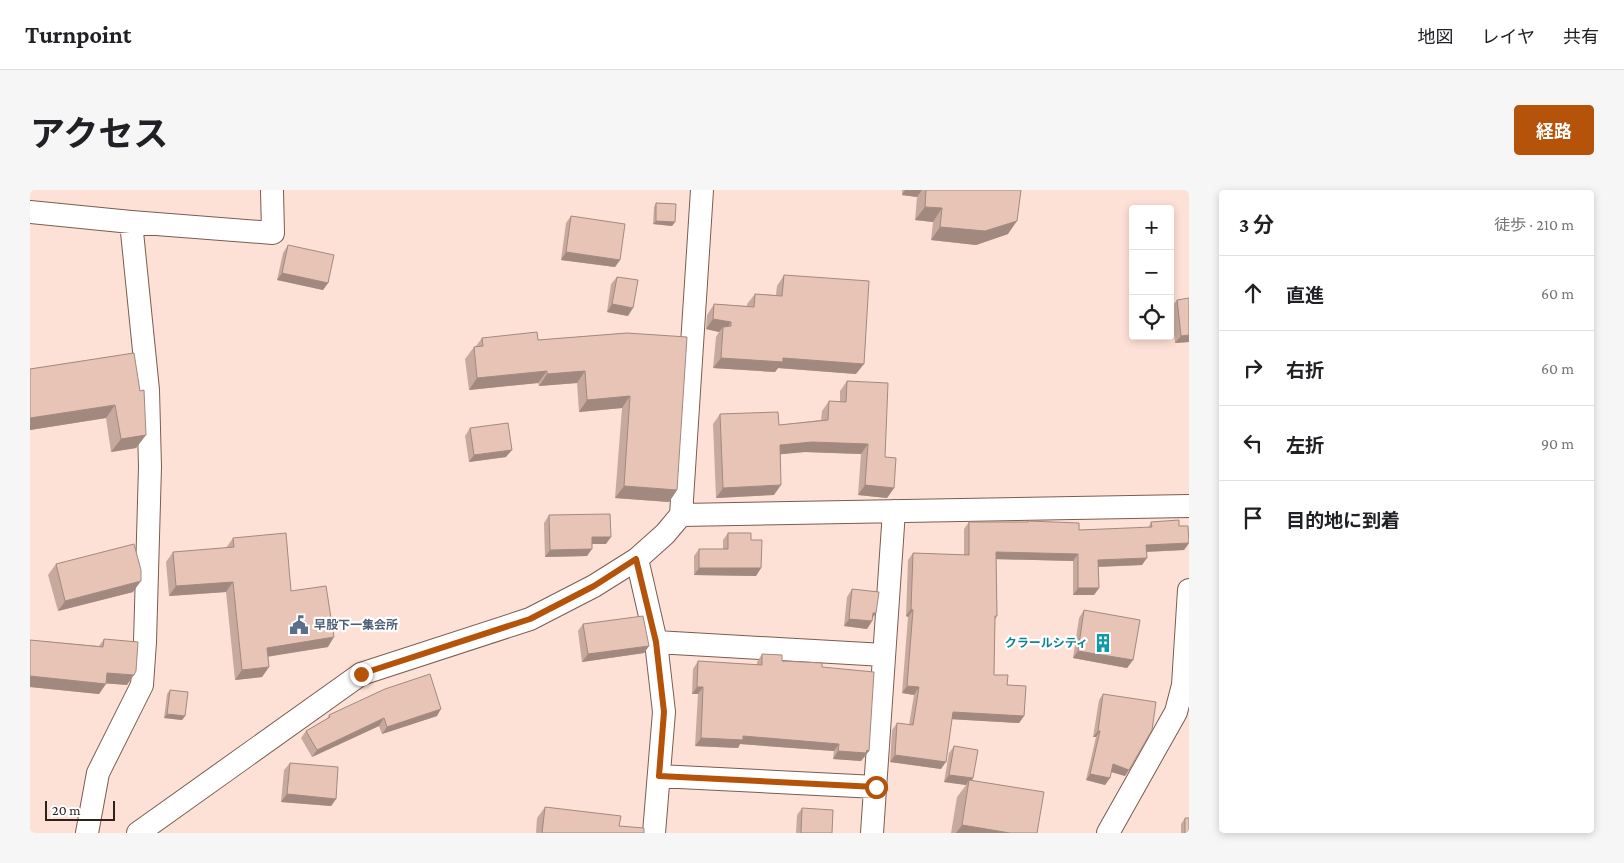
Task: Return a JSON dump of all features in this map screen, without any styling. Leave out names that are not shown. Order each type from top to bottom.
[{"type":"street","points":[[30,212],[274,233],[272,190]]},
{"type":"street","points":[[138,833],[361,674],[530,619],[594,586],[636,559],[665,534],[681,515],[702,190]]},
{"type":"street","points":[[87,833],[98,773],[142,685],[150,468],[148,390],[131,222]]},
{"type":"street","points":[[681,515],[1188,505]]},
{"type":"street","points":[[872,833],[894,511]]},
{"type":"street","points":[[636,559],[656,642],[664,712],[654,833]]},
{"type":"street","points":[[1108,833],[1176,712],[1183,685],[1189,590]]},
{"type":"street","points":[[656,642],[884,655]]},
{"type":"street","points":[[659,776],[876,787]]},
{"type":"building","points":[[926,190],[1021,190],[1017,221],[985,231],[940,227],[942,208],[925,207]]},
{"type":"building","points":[[656,203],[676,204],[675,222],[656,221]]},
{"type":"building","points":[[571,216],[625,224],[620,260],[566,252]]},
{"type":"building","points":[[288,245],[334,255],[328,283],[282,273]]},
{"type":"building","points":[[784,275],[869,281],[864,364],[783,358],[783,362],[721,358],[723,327],[731,326],[731,322],[713,319],[714,304],[754,307],[755,294],[782,296]]},
{"type":"building","points":[[617,277],[638,280],[633,308],[612,304]]},
{"type":"building","points":[[1189,298],[1189,335],[1181,336],[1177,300]]},
{"type":"building","points":[[537,332],[538,340],[627,333],[687,337],[677,490],[624,486],[630,396],[587,400],[585,371],[547,374],[547,371],[477,378],[474,347],[483,346],[482,338]]},
{"type":"building","points":[[134,353],[140,391],[144,390],[146,435],[121,439],[115,405],[30,418],[30,369]]},
{"type":"building","points":[[847,381],[888,383],[885,457],[896,458],[894,488],[865,485],[868,444],[812,442],[780,445],[781,485],[723,488],[720,414],[778,412],[779,425],[828,420],[829,401],[846,402]]},
{"type":"building","points":[[508,423],[512,450],[474,455],[470,428]]},
{"type":"building","points":[[610,514],[611,537],[592,537],[592,549],[550,550],[549,515]]},
{"type":"building","points":[[1179,520],[1179,526],[1188,526],[1189,543],[1146,545],[1147,558],[1098,560],[1099,588],[1078,588],[1078,554],[996,552],[997,616],[995,616],[994,675],[1008,675],[1007,685],[1026,686],[1024,716],[953,712],[946,762],[895,755],[897,723],[913,725],[919,687],[907,686],[913,610],[911,609],[913,553],[969,555],[969,522],[1028,521],[1079,523],[1079,530],[1152,527],[1151,522]]},
{"type":"building","points":[[286,533],[291,591],[326,586],[334,637],[267,648],[269,667],[242,670],[233,582],[176,586],[173,552],[234,547],[233,538]]},
{"type":"building","points":[[728,533],[751,533],[751,540],[762,540],[761,568],[699,568],[699,549],[728,549]]},
{"type":"building","points":[[134,544],[141,570],[141,581],[65,601],[56,564]]},
{"type":"building","points":[[852,589],[879,592],[876,613],[873,613],[872,621],[849,619]]},
{"type":"building","name":"クラールシティ","points":[[1084,610],[1140,620],[1133,660],[1078,651]]},
{"type":"building","points":[[643,616],[649,646],[588,654],[583,624]]},
{"type":"building","points":[[104,639],[138,642],[136,671],[134,675],[107,673],[106,684],[30,676],[30,640],[103,647]]},
{"type":"building","points":[[762,654],[782,655],[782,661],[822,663],[822,667],[874,672],[869,751],[867,750],[866,753],[838,751],[839,744],[743,736],[743,740],[701,738],[703,687],[697,687],[698,661],[762,665]]},
{"type":"building","points":[[430,674],[441,709],[387,727],[384,718],[317,750],[306,731],[330,717],[329,715],[385,689]]},
{"type":"building","points":[[170,690],[188,692],[185,716],[167,714]]},
{"type":"building","points":[[1103,694],[1156,702],[1152,730],[1129,770],[1113,764],[1110,778],[1090,774],[1100,731],[1098,731]]},
{"type":"building","points":[[954,746],[978,750],[973,778],[949,775]]},
{"type":"building","points":[[290,763],[338,767],[336,799],[287,794]]},
{"type":"building","points":[[969,780],[1044,792],[1037,833],[1010,833],[962,825]]},
{"type":"building","points":[[545,807],[621,816],[619,826],[644,828],[644,833],[542,833]]},
{"type":"building","points":[[802,808],[833,810],[832,833],[801,833]]},
{"type":"building","points":[[1185,818],[1189,818],[1189,833],[1185,833]]},
{"type":"place","name":"早股下一集会所","points":[[299,625]]},
{"type":"place","name":"クラールシティ","points":[[1103,643]]},
{"type":"route","points":[[361,674],[530,619],[594,586],[636,559],[656,642],[664,712],[659,776],[876,787]]}]
